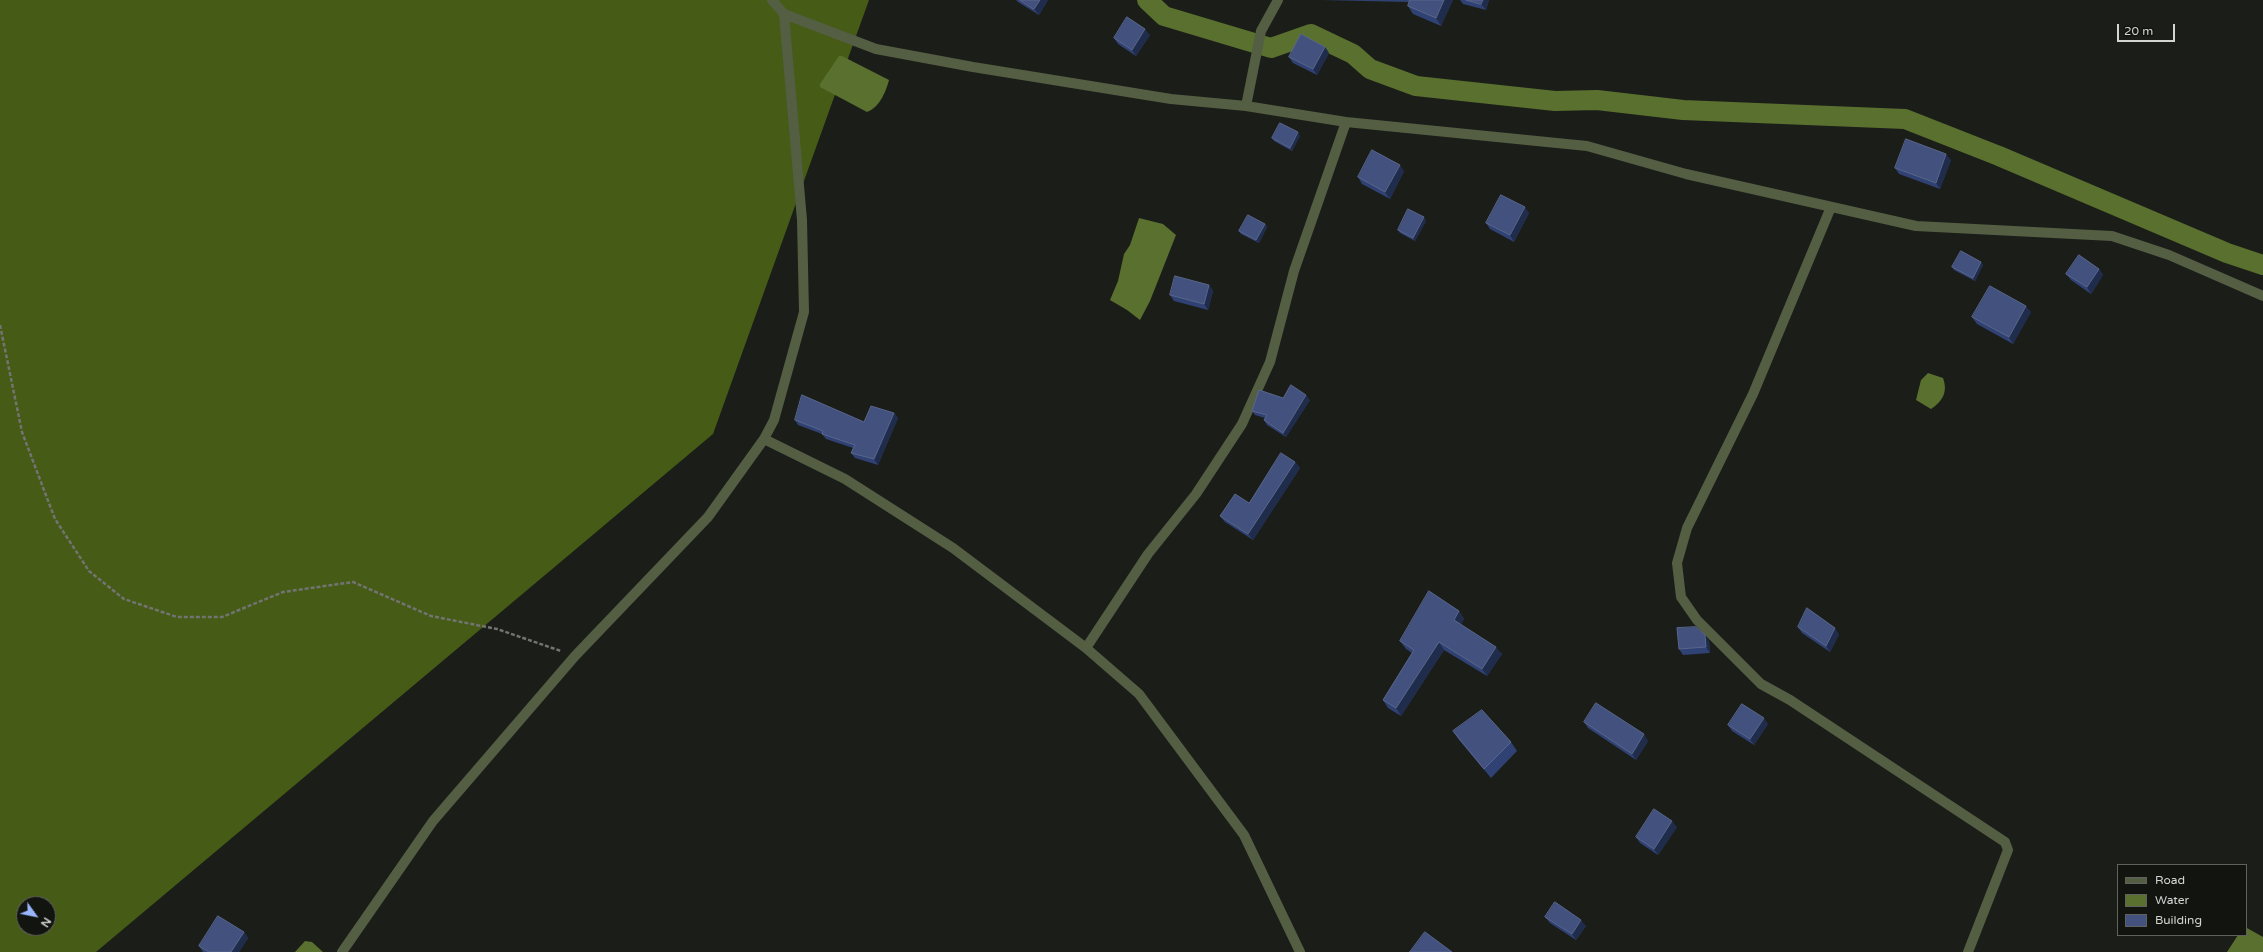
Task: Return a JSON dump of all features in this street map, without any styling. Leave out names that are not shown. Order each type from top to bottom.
[{"type":"street","points":[[772,0],[784,14],[832,34],[884,50],[973,67],[1171,100],[1246,106],[1346,122],[1587,146],[1686,174],[1916,226],[2112,236],[2169,255],[2263,296]]},
{"type":"street","points":[[1246,106],[1261,31],[1278,0]]},
{"type":"street","points":[[342,952],[433,821],[575,656],[708,518],[764,439],[774,420],[804,312],[802,220],[784,14]]},
{"type":"street","points":[[1086,648],[1148,554],[1196,494],[1242,424],[1270,362],[1294,271],[1346,122]]},
{"type":"street","points":[[1830,207],[1753,394],[1687,528],[1677,563],[1682,597],[1697,620],[1761,684],[1790,700],[2005,842],[2008,850],[1968,952]]},
{"type":"street","points":[[764,439],[845,479],[952,548],[1086,648],[1139,694],[1244,835],[1300,952]]},
{"type":"path","points":[[0,325],[22,432],[55,519],[88,571],[124,600],[177,617],[222,617],[283,592],[353,582],[431,616],[497,629],[575,656]]},
{"type":"shaded area","points":[[0,0],[869,0],[713,434],[96,952],[0,952]]},
{"type":"water","points":[[839,56],[842,56],[889,80],[881,99],[871,110],[867,112],[820,87],[820,84]]},
{"type":"water","points":[[1139,218],[1163,224],[1176,235],[1150,301],[1140,320],[1110,300],[1118,281],[1124,254],[1130,245]]},
{"type":"water","points":[[1928,373],[1943,378],[1945,388],[1945,392],[1939,403],[1931,409],[1916,400],[1921,380]]},
{"type":"water","points":[[2247,928],[2263,937],[2263,952],[2227,952],[2237,936],[2247,936]]},
{"type":"water","points":[[305,941],[312,942],[323,952],[295,952]]},
{"type":"building","points":[[1020,0],[1040,0],[1034,9]]},
{"type":"building","points":[[1410,0],[1444,0],[1436,18],[1408,6]]},
{"type":"building","points":[[1466,0],[1483,0],[1481,4]]},
{"type":"building","points":[[1127,17],[1145,29],[1132,50],[1114,38]]},
{"type":"building","points":[[1301,34],[1325,47],[1313,69],[1289,57]]},
{"type":"building","points":[[1280,123],[1298,132],[1290,148],[1272,138]]},
{"type":"building","points":[[1906,139],[1946,154],[1936,183],[1895,168]]},
{"type":"building","points":[[1372,150],[1400,165],[1385,192],[1358,177]]},
{"type":"building","points":[[1501,195],[1525,207],[1510,235],[1486,223]]},
{"type":"building","points":[[1408,209],[1424,217],[1413,238],[1398,230]]},
{"type":"building","points":[[1248,215],[1265,224],[1256,240],[1239,231]]},
{"type":"building","points":[[1961,251],[1981,262],[1973,278],[1952,267]]},
{"type":"building","points":[[2079,255],[2099,269],[2087,287],[2066,274]]},
{"type":"building","points":[[1175,276],[1209,285],[1204,304],[1170,295]]},
{"type":"building","points":[[1990,286],[2026,306],[2009,337],[1972,317]]},
{"type":"building","points":[[1291,385],[1306,395],[1283,433],[1264,420],[1267,415],[1252,411],[1259,390],[1283,398]]},
{"type":"building","points":[[802,395],[864,422],[871,406],[894,413],[874,459],[851,453],[855,445],[822,434],[823,431],[795,420]]},
{"type":"building","points":[[1281,453],[1295,462],[1248,534],[1220,516],[1235,494],[1249,503]]},
{"type":"building","points":[[1429,591],[1459,611],[1454,620],[1496,647],[1482,669],[1439,642],[1396,708],[1383,700],[1414,650],[1400,641]]},
{"type":"building","points":[[1807,608],[1835,628],[1826,646],[1798,627]]},
{"type":"building","points":[[1696,627],[1705,635],[1706,647],[1679,649],[1677,628]]},
{"type":"building","points":[[1596,703],[1644,734],[1632,754],[1584,722]]},
{"type":"building","points":[[1742,704],[1764,718],[1750,739],[1728,725]]},
{"type":"building","points":[[1482,710],[1511,742],[1484,769],[1453,731]]},
{"type":"building","points":[[1654,809],[1672,821],[1654,849],[1636,837]]},
{"type":"building","points":[[1555,902],[1581,920],[1572,934],[1545,917]]},
{"type":"building","points":[[218,916],[244,932],[231,952],[209,952],[199,946]]},
{"type":"building","points":[[1425,932],[1452,952],[1410,952]]},
{"type":"waterway","points":[[1147,0],[1164,16],[1271,48],[1311,34],[1353,54],[1370,69],[1416,86],[1555,101],[1597,100],[1683,110],[1905,119],[1999,156],[2227,253],[2263,265]]}]
